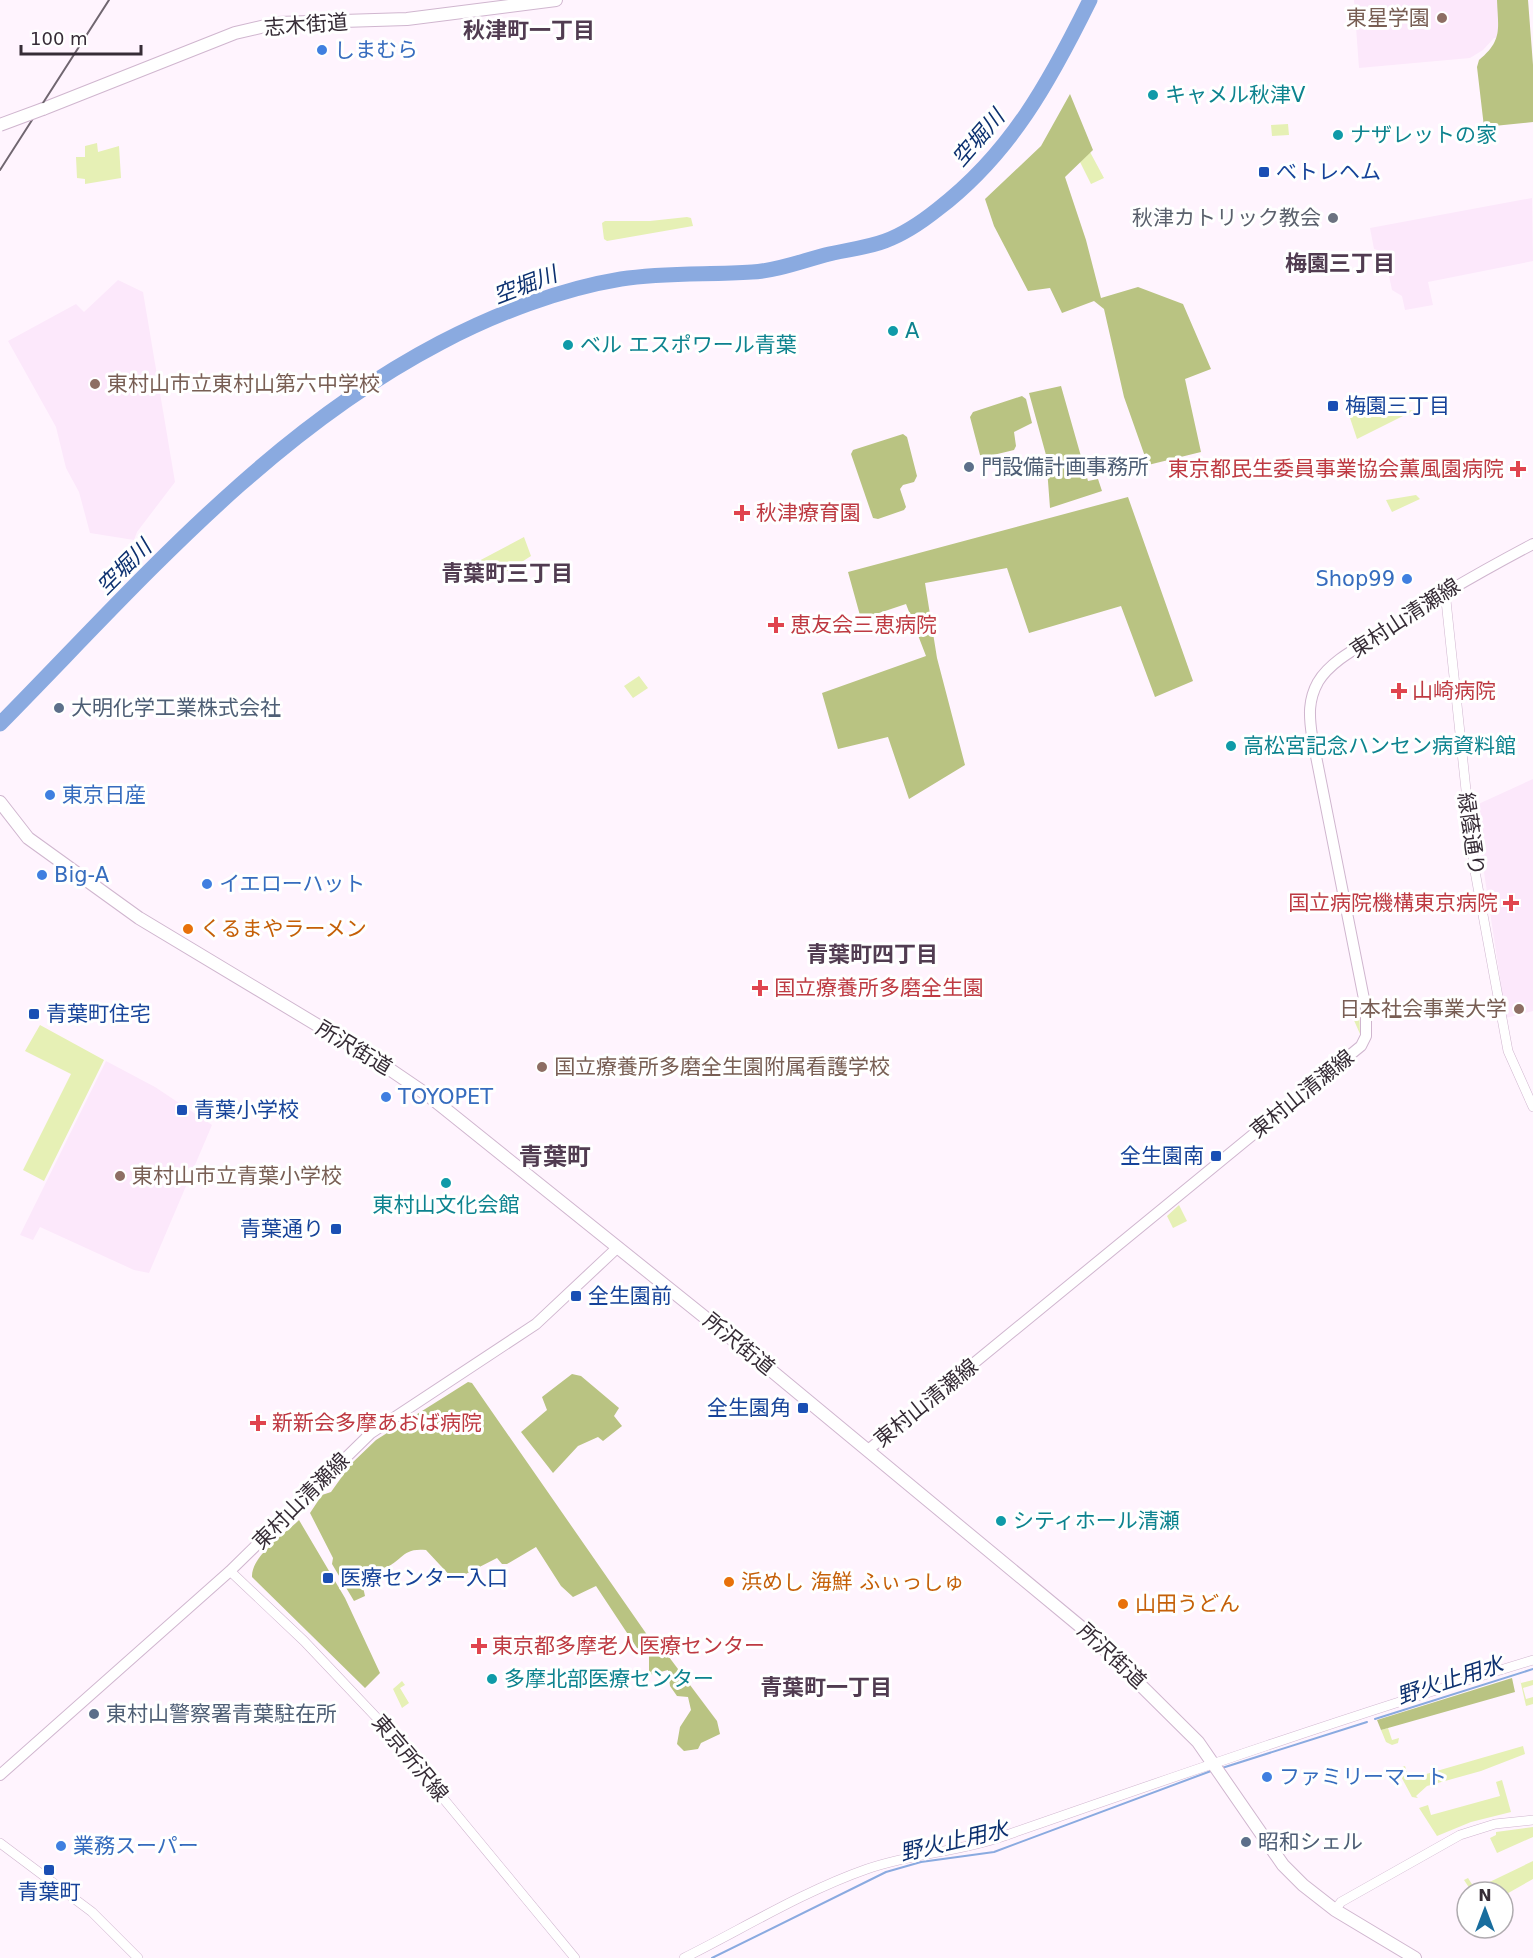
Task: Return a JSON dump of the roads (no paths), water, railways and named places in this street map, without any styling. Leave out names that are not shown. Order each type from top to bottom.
[{"type":"main road","name":"志木街道","points":[[0,125],[235,33],[278,23],[407,20],[556,0]]},
{"type":"main road","name":"東村山清瀬線","points":[[868,1450],[1361,1046],[1366,1036],[1366,1009],[1312,736],[1309,707],[1319,680],[1331,666],[1445,591],[1533,544]]},
{"type":"main road","name":"所沢街道","points":[[0,802],[21,830],[37,845],[177,942],[411,1083],[479,1134],[868,1450],[1087,1632],[1164,1707],[1214,1762],[1283,1865],[1302,1885],[1335,1910],[1415,1958]]},
{"type":"main road","name":"東村山清瀬線","points":[[0,1775],[230,1572],[371,1433],[536,1324],[618,1247]]},
{"type":"street","name":"緑蔭通り","points":[[1445,591],[1474,866],[1508,1052],[1533,1107]]},
{"type":"street","name":"東京所沢線","points":[[230,1572],[304,1641],[376,1717],[575,1958]]},
{"type":"street","points":[[684,1958],[833,1883],[868,1869],[905,1858],[984,1843],[1214,1762],[1533,1660]]},
{"type":"street","points":[[1335,1910],[1341,1902],[1460,1835],[1495,1824],[1533,1820]]},
{"type":"street","points":[[0,1842],[92,1912],[138,1958]]},
{"type":"waterway","name":"空堀川","points":[[0,724],[153,567],[260,467],[317,422],[377,380],[440,343],[528,304],[598,283],[670,274],[770,270],[885,241],[920,223],[964,187],[1008,140],[1044,87],[1090,0]]},
{"type":"waterway","name":"野火止用水","points":[[1375,1719],[1533,1669]]},
{"type":"waterway","name":"野火止用水","points":[[1222,1768],[1367,1722]]},
{"type":"waterway","name":"野火止用水","points":[[712,1958],[886,1872],[921,1862],[994,1852],[1211,1771]]},
{"type":"railway","points":[[0,170],[109,0]]},
{"type":"place","name":"東星学園","points":[[1442,18]]},
{"type":"place","name":"しまむら","points":[[322,50]]},
{"type":"place","name":"キャメル秋津V","points":[[1153,95]]},
{"type":"place","name":"ナザレットの家","points":[[1338,135]]},
{"type":"place","name":"べトレヘム","points":[[1264,172]]},
{"type":"place","name":"秋津カトリック教会","points":[[1333,218]]},
{"type":"place","name":"A","points":[[893,331]]},
{"type":"place","name":"ベル エスポワール青葉","points":[[568,345]]},
{"type":"place","name":"東村山市立東村山第六中学校","points":[[95,384]]},
{"type":"place","name":"梅園三丁目","points":[[1333,406]]},
{"type":"place","name":"門設備計画事務所","points":[[969,467]]},
{"type":"place","name":"東京都民生委員事業協会薫風園病院","points":[[1518,469]]},
{"type":"place","name":"秋津療育園","points":[[742,513]]},
{"type":"place","name":"Shop99","points":[[1407,579]]},
{"type":"place","name":"恵友会三恵病院","points":[[776,625]]},
{"type":"place","name":"山崎病院","points":[[1399,691]]},
{"type":"place","name":"大明化学工業株式会社","points":[[59,708]]},
{"type":"place","name":"高松宮記念ハンセン病資料館","points":[[1231,746]]},
{"type":"place","name":"東京日産","points":[[50,795]]},
{"type":"place","name":"Big-A","points":[[42,875]]},
{"type":"place","name":"イエローハット","points":[[207,884]]},
{"type":"place","name":"国立病院機構東京病院","points":[[1511,903]]},
{"type":"place","name":"くるまやラーメン","points":[[188,929]]},
{"type":"place","name":"国立療養所多磨全生園","points":[[760,988]]},
{"type":"place","name":"日本社会事業大学","points":[[1519,1009]]},
{"type":"place","name":"青葉町住宅","points":[[34,1014]]},
{"type":"place","name":"国立療養所多磨全生園附属看護学校","points":[[542,1067]]},
{"type":"place","name":"TOYOPET","points":[[386,1097]]},
{"type":"place","name":"青葉小学校","points":[[182,1110]]},
{"type":"place","name":"全生園南","points":[[1216,1156]]},
{"type":"place","name":"東村山市立青葉小学校","points":[[120,1176]]},
{"type":"place","name":"東村山文化会館","points":[[446,1183]]},
{"type":"place","name":"青葉通り","points":[[336,1229]]},
{"type":"place","name":"全生園前","points":[[576,1296]]},
{"type":"place","name":"全生園角","points":[[803,1408]]},
{"type":"place","name":"新新会多摩あおば病院","points":[[258,1423]]},
{"type":"place","name":"シティホール清瀬","points":[[1001,1521]]},
{"type":"place","name":"医療センター入口","points":[[328,1578]]},
{"type":"place","name":"浜めし 海鮮 ふぃっしゅ","points":[[729,1582]]},
{"type":"place","name":"山田うどん","points":[[1123,1604]]},
{"type":"place","name":"東京都多摩老人医療センター","points":[[479,1646]]},
{"type":"place","name":"多摩北部医療センター","points":[[492,1679]]},
{"type":"place","name":"東村山警察署青葉駐在所","points":[[94,1714]]},
{"type":"place","name":"ファミリーマート","points":[[1267,1777]]},
{"type":"place","name":"昭和シェル","points":[[1246,1842]]},
{"type":"place","name":"業務スーパー","points":[[61,1846]]},
{"type":"place","name":"青葉町","points":[[49,1870]]},
{"type":"district","name":"秋津町一丁目","points":[[529,30]]},
{"type":"district","name":"梅園三丁目","points":[[1340,263]]},
{"type":"district","name":"青葉町三丁目","points":[[507,573]]},
{"type":"district","name":"青葉町四丁目","points":[[872,954]]},
{"type":"district","name":"青葉町","points":[[555,1157]]},
{"type":"district","name":"青葉町一丁目","points":[[826,1687]]}]
